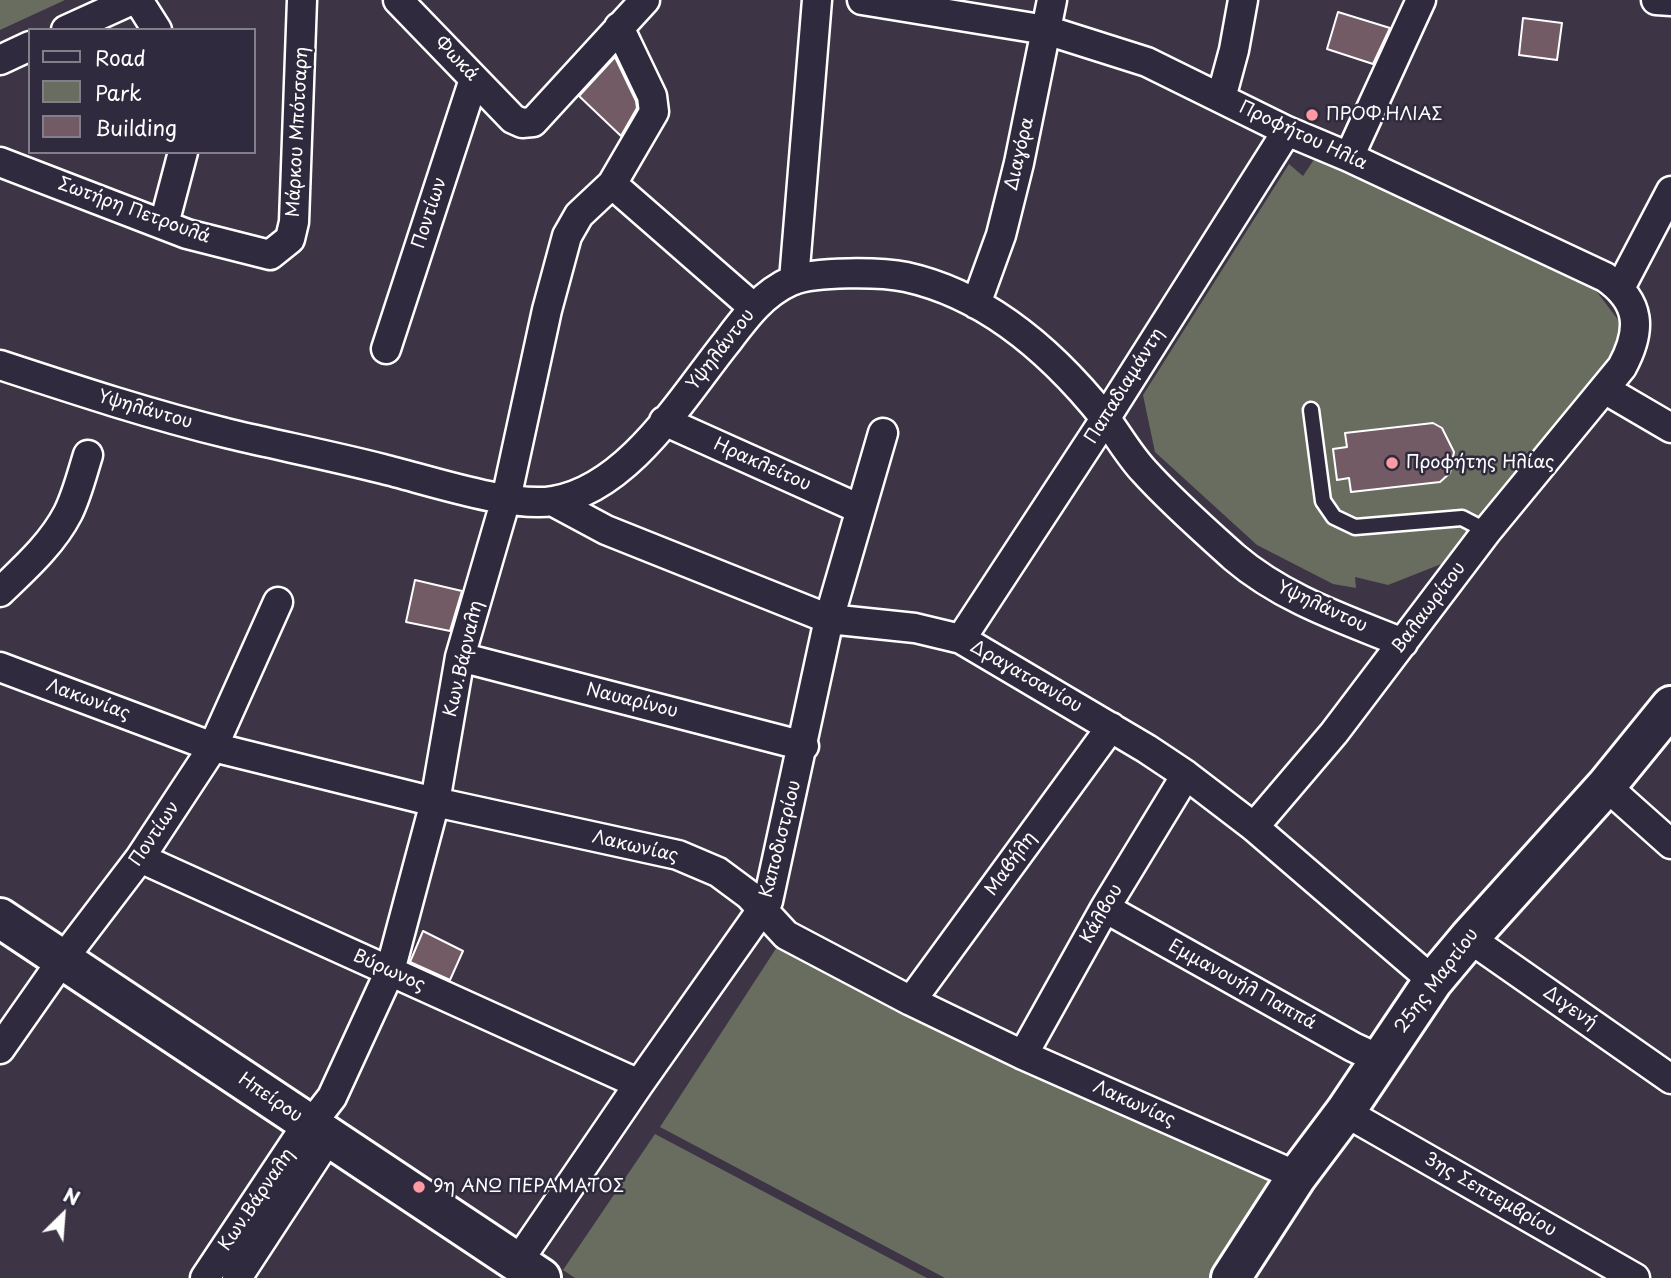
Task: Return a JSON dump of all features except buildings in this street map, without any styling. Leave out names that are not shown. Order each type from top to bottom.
[{"type":"street","points":[[70,28],[132,0]]},
{"type":"street","points":[[138,0],[156,28]]},
{"type":"street","name":"Μάρκου Μπότσαρη","points":[[270,255],[289,239],[294,222],[302,0]]},
{"type":"street","name":"Φωκά","points":[[398,0],[513,119],[522,123],[533,122],[619,27]]},
{"type":"street","points":[[619,27],[645,0]]},
{"type":"street","points":[[794,280],[817,0]]},
{"type":"street","name":"Προφήτου Ηλία","points":[[862,0],[1046,30],[1147,62],[1286,131],[1349,157],[1605,277],[1620,288]]},
{"type":"street","name":"Διαγόρα","points":[[976,304],[1001,235],[1019,163],[1052,0]]},
{"type":"street","points":[[1221,98],[1234,50],[1243,0]]},
{"type":"street","points":[[1349,157],[1421,0]]},
{"type":"street","points":[[1656,0],[1671,1]]},
{"type":"street","name":"Κων.Βάρναλη","points":[[237,1278],[319,1130],[318,1115],[332,1097],[390,971],[435,802],[460,657],[506,499],[547,310],[567,236],[579,215],[612,184],[654,112],[652,96],[619,27]]},
{"type":"street","points":[[0,60],[28,47]]},
{"type":"street","name":"Ποντίων","points":[[386,349],[474,79]]},
{"type":"street","name":"Παπαδιαμάντη","points":[[961,639],[1105,419],[1286,131]]},
{"type":"street","points":[[164,224],[182,154]]},
{"type":"street","name":"Σωτήρη Πετρουλά","points":[[0,162],[187,234],[270,255]]},
{"type":"street","points":[[612,184],[754,308]]},
{"type":"street","points":[[1671,191],[1620,288],[1630,301],[1635,315],[1635,331],[1626,360],[1606,390],[1671,428]]},
{"type":"street","name":"Υψηλάντου","points":[[0,365],[107,401],[229,434],[506,499],[552,501],[585,492],[618,472],[664,421],[763,298],[794,280],[823,274],[902,276],[951,290],[1012,327],[1046,353],[1105,419],[1143,470],[1236,558],[1264,580],[1290,596],[1403,643]]},
{"type":"street","name":"Βαλαωρίτου","points":[[1254,827],[1334,733],[1487,531],[1606,390]]},
{"type":"street","name":"Ηρακλείτου","points":[[664,421],[860,509]]},
{"type":"street","name":"Καποδιστρίου","points":[[529,1270],[639,1084],[768,901],[804,746],[829,619],[883,433]]},
{"type":"street","points":[[0,592],[48,545],[59,529],[70,510],[89,455]]},
{"type":"street","name":"Δραγατσανίου","points":[[552,501],[606,530],[829,619],[915,628],[961,639],[1111,727],[1186,775],[1254,827],[1433,981]]},
{"type":"street","name":"Ποντίων","points":[[0,1049],[62,959],[140,858],[213,747],[278,601]]},
{"type":"street","name":"Ναυαρίνου","points":[[460,657],[804,746]]},
{"type":"street","name":"Λακωνίας","points":[[0,667],[213,747],[435,802],[678,855],[718,872],[748,895],[786,935],[912,1001],[1023,1055],[1297,1176]]},
{"type":"street","name":"25ης Μαρτίου","points":[[1231,1278],[1297,1176],[1345,1112],[1433,981],[1469,937],[1606,786],[1671,706]]},
{"type":"street","name":"Μαβήλη","points":[[912,1001],[1111,727]]},
{"type":"street","name":"Κάλβου","points":[[1023,1055],[1105,908],[1186,775]]},
{"type":"street","points":[[1606,786],[1671,844]]},
{"type":"street","name":"Βύρωνος","points":[[140,858],[639,1084]]},
{"type":"street","name":"Εμμανουήλ Παππά","points":[[1105,908],[1353,1047],[1381,1060]]},
{"type":"street","name":"Ηπείρου","points":[[0,918],[529,1270]]},
{"type":"street","name":"Διγενή","points":[[1469,937],[1671,1079]]},
{"type":"street","name":"3ης Σεπτεμβρίου","points":[[1345,1112],[1635,1278]]},
{"type":"street","name":"Κων.Βάρναλη","points":[[205,1278],[319,1130]]},
{"type":"lane","points":[[1311,410],[1323,501],[1334,517],[1354,527],[1462,518],[1487,531]]},
{"type":"green space","points":[[0,0],[65,0],[0,30]]},
{"type":"green space","points":[[1315,158],[1594,288],[1622,325],[1611,359],[1454,559],[1388,585],[1355,577],[1356,588],[1333,584],[1257,545],[1155,452],[1143,395],[1289,164],[1303,176]]},
{"type":"green space","points":[[777,947],[1283,1184],[1215,1278],[945,1278],[660,1127]]},
{"type":"green space","points":[[655,1134],[927,1278],[575,1278],[563,1270]]},
{"type":"place","name":"ΠΡΟΦ.ΗΛΙΑΣ","points":[[1312,115]]},
{"type":"place","name":"Προφήτης Ηλίας","points":[[1392,463]]},
{"type":"place","name":"9η ΑΝΩ ΠΕΡΑΜΑΤΟΣ","points":[[419,1187]]}]
